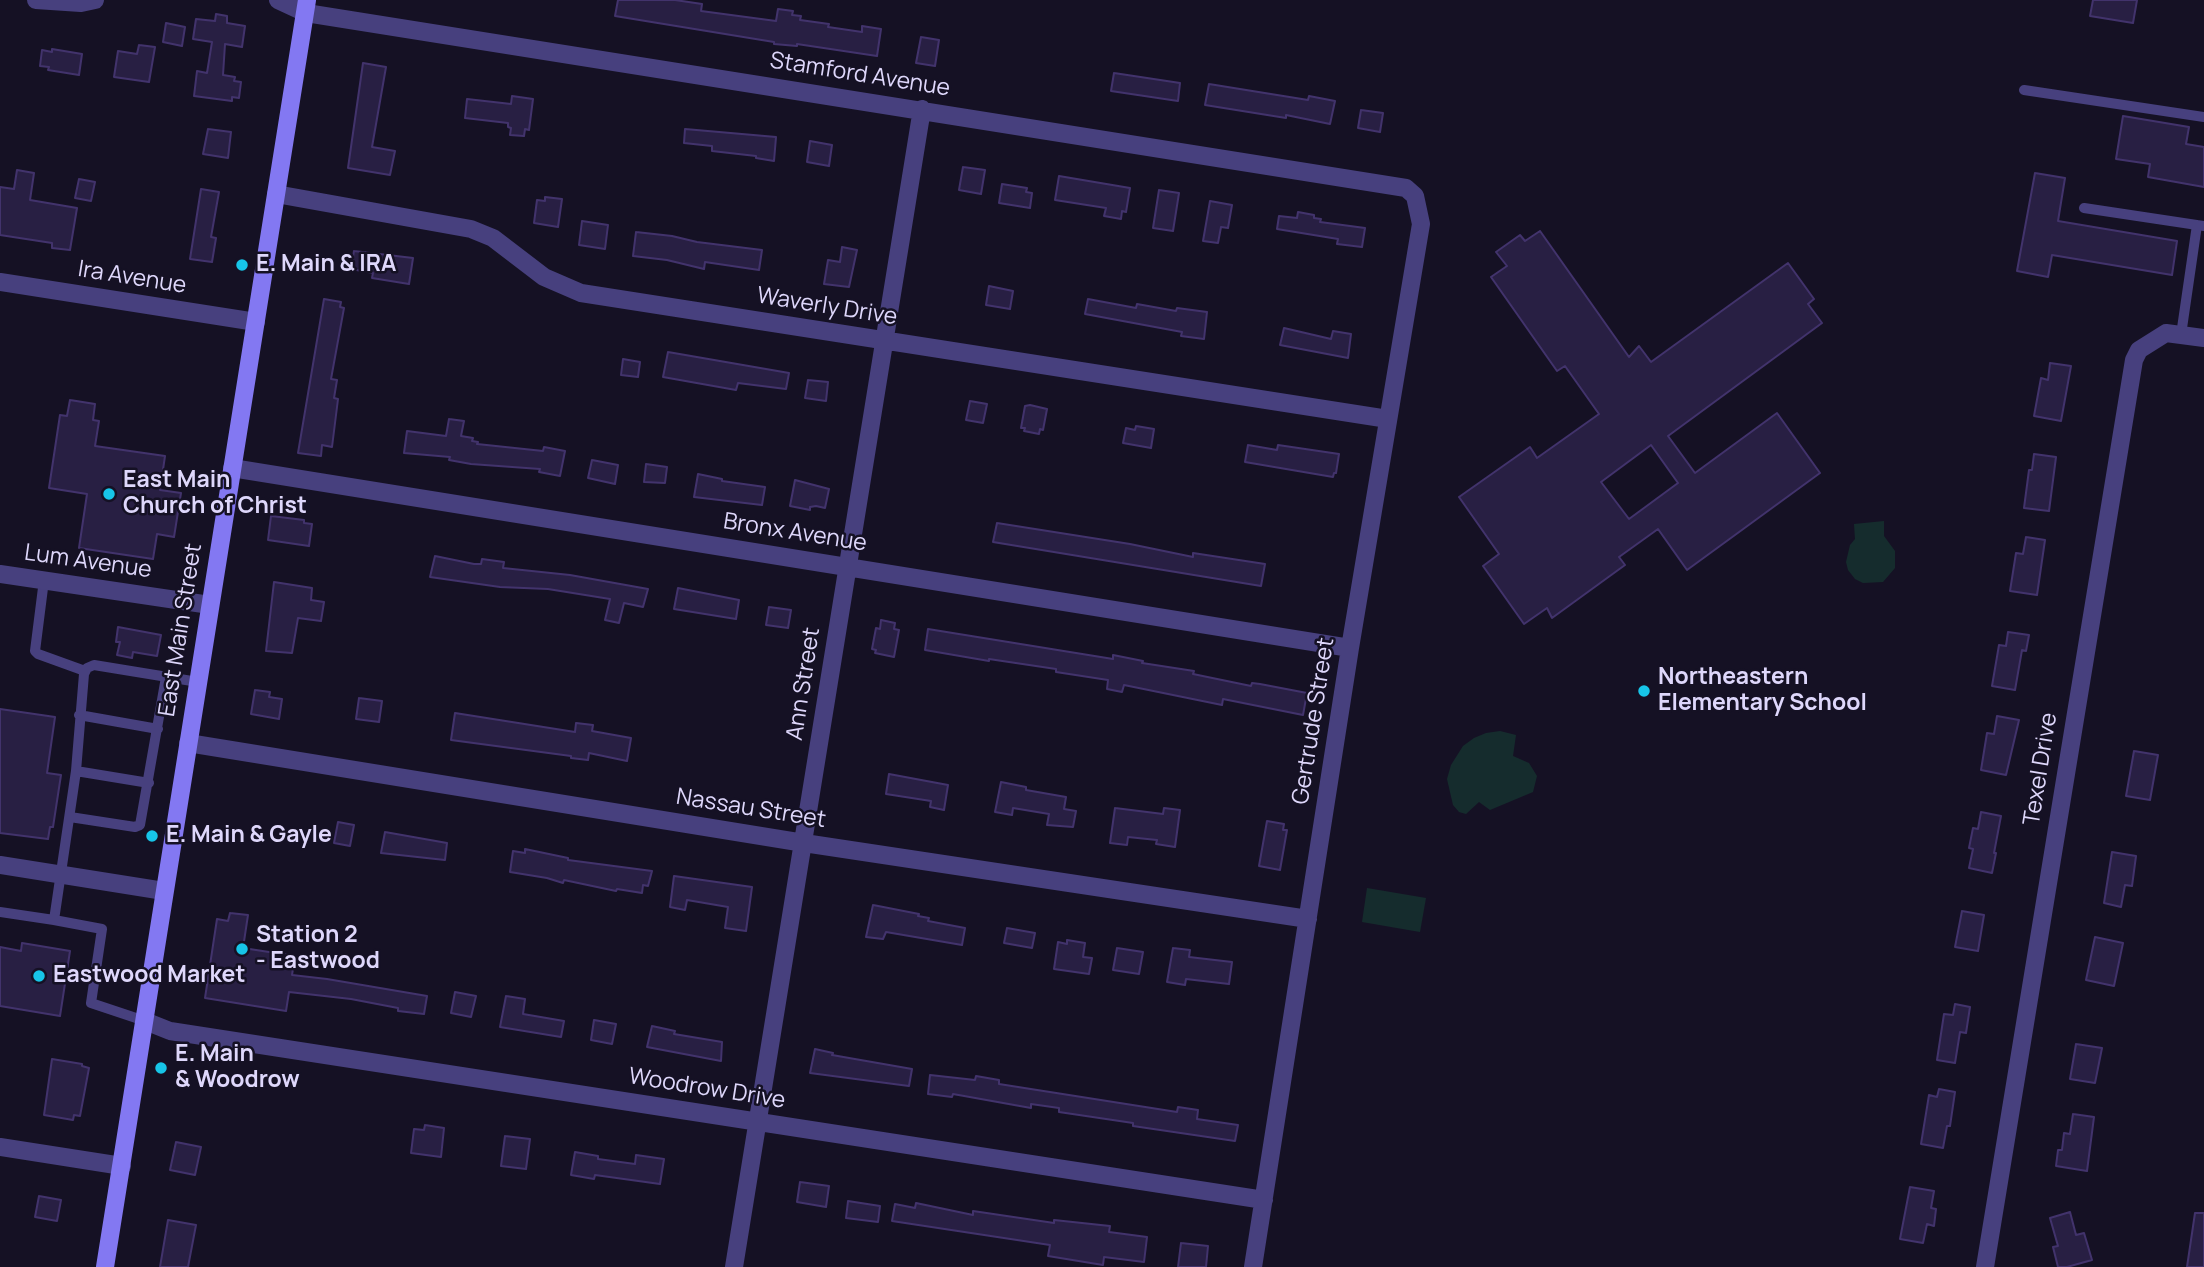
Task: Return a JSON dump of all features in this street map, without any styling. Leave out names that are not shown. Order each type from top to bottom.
[{"type":"street","points":[[36,0],[81,3],[95,0]]},
{"type":"street","name":"Stamford Avenue","points":[[278,0],[1406,188]]},
{"type":"street","name":"East Main Street","points":[[105,1267],[307,6]]},
{"type":"street","name":"Ann Street","points":[[734,1267],[922,109]]},
{"type":"street","name":"Gertrude Street","points":[[1253,1267],[1350,648],[1421,224],[1418,204],[1406,188]]},
{"type":"street","name":"Waverly Drive","points":[[276,194],[471,229],[493,238],[544,277],[581,293],[1388,419]]},
{"type":"street","name":"Ira Avenue","points":[[0,282],[256,322]]},
{"type":"street","name":"Texel Drive","points":[[1985,1267],[2129,381],[2134,360],[2140,350],[2166,333],[2204,338]]},
{"type":"street","name":"Bronx Avenue","points":[[232,468],[1350,648]]},
{"type":"street","name":"Lum Avenue","points":[[0,574],[210,605]]},
{"type":"street","name":"Nassau Street","points":[[188,743],[804,843],[1308,919]]},
{"type":"street","points":[[0,864],[164,891]]},
{"type":"street","name":"Woodrow Drive","points":[[145,1021],[170,1031],[1264,1200]]},
{"type":"street","points":[[0,1147],[121,1167]]},
{"type":"lane","points":[[2024,90],[2204,117]]},
{"type":"lane","points":[[2084,208],[2201,226],[2180,335]]},
{"type":"lane","points":[[44,580],[35,651],[85,671]]},
{"type":"lane","points":[[54,920],[76,771],[85,671],[94,665],[198,682]]},
{"type":"lane","points":[[69,817],[135,827],[140,825],[166,677]]},
{"type":"lane","points":[[79,715],[158,729]]},
{"type":"lane","points":[[76,771],[149,783]]},
{"type":"lane","points":[[0,912],[102,929],[91,1003],[145,1021]]},
{"type":"green space","points":[[1884,521],[1884,536],[1895,551],[1895,568],[1883,582],[1863,583],[1855,579],[1846,562],[1850,545],[1855,539],[1854,524]]},
{"type":"green space","points":[[1500,731],[1516,735],[1513,756],[1529,763],[1537,776],[1533,792],[1490,810],[1479,802],[1466,814],[1459,812],[1453,805],[1447,779],[1451,765],[1463,746],[1474,738]]},
{"type":"green space","points":[[1367,888],[1426,898],[1420,932],[1362,922]]},
{"type":"building","points":[[618,0],[675,0],[702,4],[701,11],[776,21],[778,9],[793,11],[792,15],[801,16],[800,20],[829,24],[828,27],[862,32],[862,26],[881,29],[877,56],[797,44],[774,44],[615,16]]},
{"type":"building","points":[[2093,0],[2137,0],[2133,23],[2090,16]]},
{"type":"building","points":[[216,14],[227,16],[227,23],[245,26],[242,47],[225,44],[223,75],[235,77],[234,81],[241,82],[239,98],[232,97],[232,101],[194,96],[197,71],[207,73],[212,42],[193,39],[196,19],[215,21]]},
{"type":"building","points":[[166,23],[185,27],[182,46],[163,42]]},
{"type":"building","points":[[921,37],[939,40],[935,66],[916,63]]},
{"type":"building","points":[[139,45],[155,47],[149,82],[114,77],[118,51],[137,54]]},
{"type":"building","points":[[52,49],[82,54],[79,75],[40,66],[42,50],[52,52]]},
{"type":"building","points":[[363,63],[386,67],[372,147],[395,151],[390,175],[348,168]]},
{"type":"building","points":[[1114,73],[1180,83],[1178,101],[1111,91]]},
{"type":"building","points":[[1209,84],[1308,100],[1309,96],[1335,101],[1330,124],[1286,115],[1286,118],[1205,105]]},
{"type":"building","points":[[512,96],[533,99],[529,130],[525,129],[524,136],[510,135],[511,128],[508,123],[465,118],[467,99],[511,104]]},
{"type":"building","points":[[1361,110],[1383,113],[1380,132],[1358,128]]},
{"type":"building","points":[[2123,116],[2189,127],[2186,144],[2204,147],[2204,187],[2148,177],[2150,164],[2116,159]]},
{"type":"building","points":[[208,129],[231,132],[228,158],[203,154]]},
{"type":"building","points":[[685,129],[776,137],[774,161],[712,151],[712,146],[684,143]]},
{"type":"building","points":[[810,141],[832,145],[829,166],[807,162]]},
{"type":"building","points":[[963,167],[985,170],[981,194],[959,190]]},
{"type":"building","points":[[17,170],[34,173],[30,200],[77,208],[70,250],[52,248],[52,243],[0,235],[0,187],[14,189]]},
{"type":"building","points":[[2035,173],[2065,178],[2058,221],[2177,241],[2172,275],[2052,255],[2048,277],[2017,271]]},
{"type":"building","points":[[1059,176],[1130,188],[1126,212],[1122,211],[1121,219],[1104,216],[1106,208],[1055,200]]},
{"type":"building","points":[[79,179],[95,182],[91,201],[75,198]]},
{"type":"building","points":[[1002,184],[1027,188],[1026,192],[1032,193],[1030,208],[999,203]]},
{"type":"building","points":[[201,189],[219,192],[211,237],[216,238],[212,262],[190,259]]},
{"type":"building","points":[[1159,190],[1179,193],[1173,231],[1153,228]]},
{"type":"building","points":[[545,197],[562,199],[558,227],[534,223],[537,200],[545,201]]},
{"type":"building","points":[[1210,201],[1232,205],[1228,228],[1221,227],[1218,243],[1203,241]]},
{"type":"building","points":[[1298,212],[1314,215],[1314,218],[1321,219],[1320,222],[1365,228],[1362,247],[1337,244],[1338,239],[1277,229],[1279,216],[1297,218]]},
{"type":"building","points":[[582,221],[608,225],[605,249],[579,245]]},
{"type":"building","points":[[1540,231],[1629,357],[1639,346],[1651,362],[1788,263],[1814,299],[1808,304],[1822,323],[1668,436],[1695,473],[1777,413],[1820,473],[1687,570],[1658,529],[1619,557],[1625,565],[1552,618],[1547,608],[1524,624],[1483,566],[1499,554],[1459,497],[1530,447],[1537,458],[1599,414],[1565,366],[1557,371],[1491,277],[1507,266],[1496,252],[1520,235],[1525,241]],"holes":[[[1651,445],[1678,483],[1629,519],[1601,482]]]},
{"type":"building","points":[[636,232],[762,250],[759,270],[705,262],[704,269],[667,260],[633,256]]},
{"type":"building","points":[[842,247],[857,250],[849,287],[824,284],[828,260],[840,262]]},
{"type":"building","points":[[354,251],[413,258],[409,284],[372,278],[373,273],[351,269]]},
{"type":"building","points":[[989,286],[1013,291],[1010,309],[986,305]]},
{"type":"building","points":[[324,299],[341,302],[340,307],[344,308],[331,379],[337,380],[334,398],[338,399],[332,447],[322,445],[321,456],[298,453]]},
{"type":"building","points":[[1088,299],[1136,308],[1137,304],[1176,311],[1177,308],[1207,312],[1204,339],[1181,336],[1182,332],[1085,314]]},
{"type":"building","points":[[1284,328],[1331,339],[1333,331],[1351,334],[1348,358],[1280,345]]},
{"type":"building","points":[[668,352],[789,373],[786,389],[738,383],[736,390],[663,377]]},
{"type":"building","points":[[623,359],[640,362],[638,377],[621,375]]},
{"type":"building","points":[[2050,363],[2071,366],[2061,421],[2034,416],[2041,378],[2048,380]]},
{"type":"building","points":[[808,380],[828,382],[826,401],[805,398]]},
{"type":"building","points":[[70,400],[95,404],[93,420],[99,421],[95,446],[165,456],[160,490],[181,493],[174,537],[157,534],[153,559],[79,548],[87,494],[49,488],[60,415],[67,416]]},
{"type":"building","points":[[970,401],[987,404],[983,423],[966,420]]},
{"type":"building","points":[[1025,406],[1047,409],[1043,430],[1040,429],[1039,434],[1021,428]]},
{"type":"building","points":[[449,419],[464,421],[461,436],[473,438],[472,441],[478,442],[477,444],[543,451],[544,447],[565,451],[560,476],[539,472],[540,469],[471,464],[449,460],[450,457],[404,453],[407,431],[446,436]]},
{"type":"building","points":[[1136,426],[1154,429],[1151,448],[1123,443],[1126,428],[1135,430]]},
{"type":"building","points":[[1248,445],[1277,450],[1278,445],[1339,454],[1336,473],[1333,477],[1245,462]]},
{"type":"building","points":[[2034,454],[2056,457],[2049,511],[2024,508]]},
{"type":"building","points":[[592,460],[618,465],[615,484],[588,478]]},
{"type":"building","points":[[646,464],[667,467],[665,483],[644,482]]},
{"type":"building","points":[[698,474],[722,481],[765,487],[762,505],[694,497]]},
{"type":"building","points":[[795,480],[829,489],[825,508],[816,506],[810,507],[810,510],[790,506]]},
{"type":"building","points":[[271,516],[304,520],[304,523],[312,524],[309,546],[268,540]]},
{"type":"building","points":[[997,523],[1193,557],[1193,553],[1265,564],[1261,586],[993,542]]},
{"type":"building","points":[[2026,537],[2045,540],[2037,595],[2010,591],[2016,553],[2023,554]]},
{"type":"building","points":[[435,556],[474,564],[481,564],[482,559],[504,562],[503,568],[570,575],[648,589],[643,607],[624,603],[619,623],[605,620],[610,599],[548,589],[500,587],[430,577]]},
{"type":"building","points":[[274,582],[312,588],[311,600],[324,602],[321,621],[298,618],[292,653],[266,651]]},
{"type":"building","points":[[678,588],[739,600],[736,619],[674,609]]},
{"type":"building","points":[[769,607],[791,610],[788,628],[766,625]]},
{"type":"building","points":[[881,620],[895,623],[894,629],[899,630],[894,657],[875,653],[876,650],[872,649],[876,628],[880,629]]},
{"type":"building","points":[[118,627],[161,635],[157,656],[133,652],[132,658],[117,655],[120,642],[116,642]]},
{"type":"building","points":[[928,629],[1113,659],[1113,655],[1143,661],[1142,663],[1194,671],[1193,674],[1251,686],[1252,683],[1260,684],[1307,693],[1303,715],[1223,699],[1222,705],[1124,685],[1122,692],[1107,689],[1108,680],[1056,672],[1056,669],[925,650]]},
{"type":"building","points":[[2008,632],[2029,635],[2026,651],[2022,650],[2015,690],[1992,686],[1999,645],[2006,646]]},
{"type":"building","points":[[255,690],[270,692],[269,697],[282,699],[279,719],[251,714]]},
{"type":"building","points":[[359,698],[382,701],[379,722],[356,719]]},
{"type":"building","points":[[0,709],[55,717],[47,773],[61,775],[53,827],[50,827],[48,839],[0,833]]},
{"type":"building","points":[[455,713],[575,732],[576,723],[593,725],[592,731],[631,738],[627,761],[589,753],[588,760],[571,758],[451,740]]},
{"type":"building","points":[[1997,716],[2019,720],[2006,775],[1981,770],[1987,733],[1994,734]]},
{"type":"building","points":[[2134,751],[2158,755],[2150,800],[2126,796]]},
{"type":"building","points":[[889,774],[948,785],[944,810],[930,807],[931,801],[886,794]]},
{"type":"building","points":[[1001,782],[1026,787],[1026,790],[1066,797],[1064,809],[1076,811],[1073,827],[1047,825],[1049,814],[1013,808],[1012,815],[995,812]]},
{"type":"building","points":[[1115,808],[1163,814],[1164,808],[1180,810],[1175,847],[1156,844],[1157,840],[1128,837],[1127,845],[1110,843]]},
{"type":"building","points":[[1981,812],[2001,816],[1992,873],[1969,868],[1973,828],[1978,829]]},
{"type":"building","points":[[1267,821],[1284,824],[1283,830],[1287,830],[1280,870],[1259,866]]},
{"type":"building","points":[[338,822],[354,825],[350,846],[334,843]]},
{"type":"building","points":[[385,832],[447,843],[445,860],[381,853]]},
{"type":"building","points":[[525,849],[568,860],[652,871],[648,886],[643,885],[642,893],[616,891],[564,880],[563,883],[510,872],[513,851],[525,853]]},
{"type":"building","points":[[2112,852],[2136,856],[2132,886],[2125,885],[2121,907],[2104,903]]},
{"type":"building","points":[[674,876],[752,887],[746,931],[725,928],[728,907],[687,900],[685,910],[670,907]]},
{"type":"building","points":[[873,905],[919,914],[918,916],[929,918],[928,921],[965,928],[962,945],[886,932],[883,939],[866,937]]},
{"type":"building","points":[[1962,911],[1984,915],[1978,951],[1955,947]]},
{"type":"building","points":[[230,913],[248,915],[243,948],[295,956],[292,975],[427,996],[424,1014],[398,1011],[398,1008],[351,999],[289,992],[286,1011],[205,998],[217,919],[228,921]]},
{"type":"building","points":[[1007,928],[1035,933],[1032,948],[1004,943]]},
{"type":"building","points":[[2095,937],[2123,943],[2114,986],[2086,980]]},
{"type":"building","points":[[1067,940],[1085,943],[1083,957],[1092,958],[1089,974],[1054,969],[1058,942],[1067,944]]},
{"type":"building","points":[[22,943],[70,951],[60,1016],[0,1006],[0,947],[21,951]]},
{"type":"building","points":[[1117,948],[1143,952],[1139,974],[1113,970]]},
{"type":"building","points":[[1173,948],[1190,950],[1189,957],[1232,962],[1229,984],[1186,979],[1185,985],[1167,982]]},
{"type":"building","points":[[455,992],[476,996],[471,1017],[451,1013]]},
{"type":"building","points":[[506,996],[525,999],[523,1014],[564,1021],[561,1037],[500,1027]]},
{"type":"building","points":[[1955,1004],[1970,1007],[1966,1033],[1960,1032],[1955,1063],[1937,1060],[1944,1014],[1953,1015]]},
{"type":"building","points":[[594,1020],[616,1024],[612,1044],[591,1040]]},
{"type":"building","points":[[652,1026],[675,1031],[674,1034],[722,1042],[721,1061],[647,1047]]},
{"type":"building","points":[[2076,1044],[2102,1048],[2095,1083],[2070,1079]]},
{"type":"building","points":[[815,1049],[833,1053],[832,1055],[912,1069],[909,1086],[810,1073]]},
{"type":"building","points":[[52,1059],[82,1064],[89,1068],[80,1116],[74,1115],[73,1120],[44,1115]]},
{"type":"building","points":[[930,1075],[975,1080],[976,1076],[999,1080],[999,1084],[1177,1112],[1178,1107],[1198,1110],[1197,1119],[1238,1125],[1235,1141],[1133,1126],[1133,1123],[1059,1112],[1059,1108],[1031,1104],[1031,1108],[953,1094],[952,1097],[928,1094]]},
{"type":"building","points":[[1939,1089],[1955,1092],[1950,1126],[1947,1126],[1943,1148],[1921,1144],[1929,1095],[1937,1097]]},
{"type":"building","points":[[2073,1114],[2094,1117],[2087,1171],[2056,1166],[2064,1133],[2070,1134]]},
{"type":"building","points":[[425,1125],[444,1128],[441,1157],[411,1153],[414,1129],[424,1130]]},
{"type":"building","points":[[505,1136],[530,1139],[526,1169],[501,1166]]},
{"type":"building","points":[[176,1142],[201,1147],[195,1175],[170,1170]]},
{"type":"building","points":[[575,1152],[598,1156],[598,1159],[635,1164],[636,1155],[664,1159],[660,1184],[595,1175],[594,1179],[571,1175]]},
{"type":"building","points":[[800,1182],[829,1186],[826,1207],[797,1202]]},
{"type":"building","points":[[1910,1187],[1934,1191],[1931,1208],[1936,1209],[1934,1226],[1927,1224],[1923,1243],[1900,1239]]},
{"type":"building","points":[[39,1196],[61,1200],[57,1221],[35,1217]]},
{"type":"building","points":[[848,1201],[880,1206],[878,1222],[846,1218]]},
{"type":"building","points":[[916,1203],[973,1215],[973,1211],[1054,1223],[1054,1220],[1110,1226],[1109,1232],[1147,1237],[1144,1262],[1104,1257],[1103,1265],[1048,1256],[1050,1245],[892,1221],[895,1204],[915,1208]]},
{"type":"building","points":[[2070,1212],[2076,1235],[2084,1233],[2092,1260],[2058,1267],[2053,1247],[2058,1246],[2050,1218]]},
{"type":"building","points":[[2195,1213],[2204,1213],[2204,1267],[2187,1267]]},
{"type":"building","points":[[168,1220],[196,1225],[188,1267],[160,1267]]},
{"type":"building","points":[[1181,1243],[1208,1246],[1206,1267],[1178,1267]]},
{"type":"place","name":"E. Main & IRA","points":[[242,265]]},
{"type":"place","name":"East Main Church of Christ","points":[[109,494]]},
{"type":"place","name":"Northeastern Elementary School","points":[[1644,691]]},
{"type":"place","name":"E. Main & Gayle","points":[[152,836]]},
{"type":"place","name":"Station 2 - Eastwood","points":[[242,949]]},
{"type":"place","name":"Eastwood Market","points":[[39,976]]},
{"type":"place","name":"E. Main & Woodrow","points":[[161,1068]]}]
